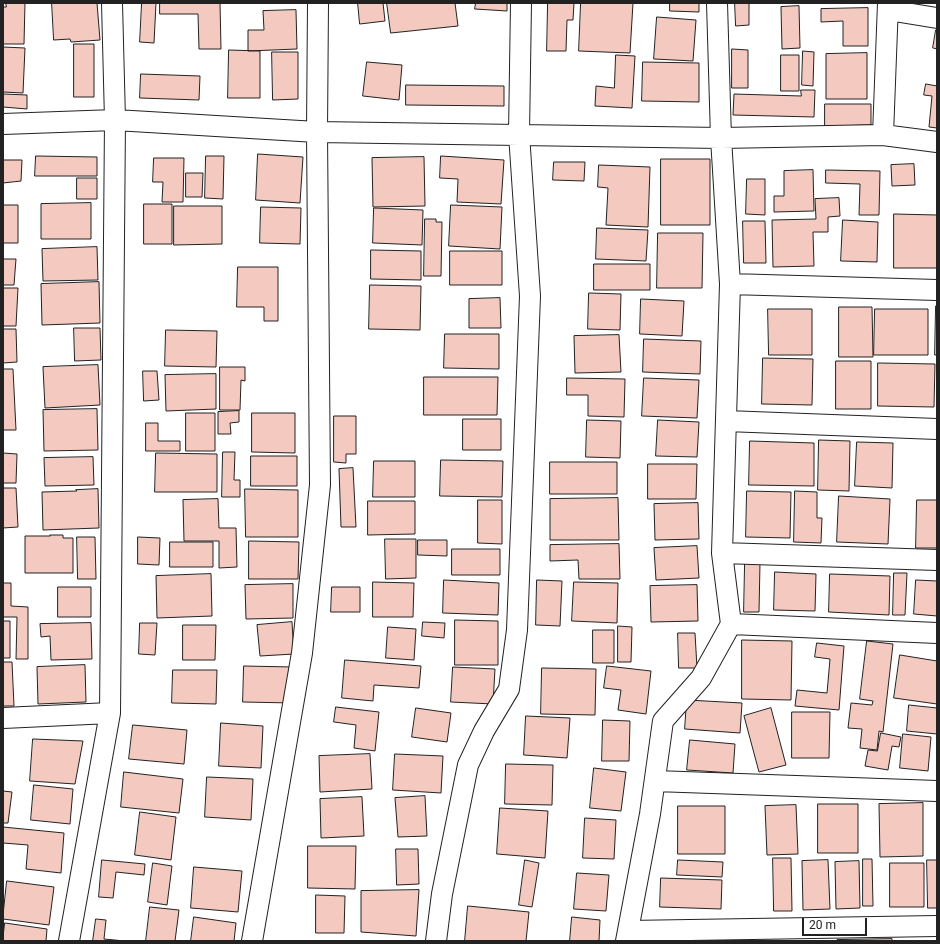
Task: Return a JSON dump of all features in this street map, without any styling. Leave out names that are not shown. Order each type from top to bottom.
[{"type":"street","points":[[69,941],[110,713],[115,120],[112,3]]},
{"type":"street","points":[[252,941],[302,653],[320,485],[317,132],[318,3]]},
{"type":"street","points":[[436,941],[442,894],[468,765],[484,730],[510,689],[517,630],[530,296],[519,134],[521,3]]},
{"type":"street","points":[[717,3],[720,138],[730,284],[722,553],[731,624],[701,678],[663,721],[650,814],[627,936],[937,926]]},
{"type":"street","points":[[883,135],[888,6],[937,18]]},
{"type":"street","points":[[3,124],[115,120],[317,132],[720,138],[883,135],[937,142]]},
{"type":"street","points":[[730,284],[937,290]]},
{"type":"street","points":[[726,421],[937,429]]},
{"type":"street","points":[[722,553],[937,560]]},
{"type":"street","points":[[731,624],[937,633]]},
{"type":"street","points":[[3,718],[110,713]]},
{"type":"street","points":[[655,781],[937,791]]},
{"type":"building","points":[[6,3],[25,3],[24,44],[3,44],[3,7],[6,7]]},
{"type":"building","points":[[52,3],[97,3],[100,40],[71,42],[70,39],[54,40]]},
{"type":"building","points":[[142,3],[156,3],[154,43],[140,42]]},
{"type":"building","points":[[160,3],[220,3],[221,49],[199,49],[198,14],[160,14]]},
{"type":"building","points":[[358,3],[383,3],[385,21],[360,24]]},
{"type":"building","points":[[387,3],[455,3],[458,26],[391,33]]},
{"type":"building","points":[[476,3],[507,3],[507,11],[475,9]]},
{"type":"building","points":[[548,3],[574,3],[573,20],[567,20],[566,51],[547,51]]},
{"type":"building","points":[[581,3],[633,3],[630,53],[579,51]]},
{"type":"building","points":[[670,3],[699,3],[699,12],[670,11]]},
{"type":"building","points":[[735,3],[749,3],[749,25],[736,26]]},
{"type":"building","points":[[799,6],[800,48],[782,49],[781,7]]},
{"type":"building","points":[[868,8],[868,46],[843,46],[843,21],[821,22],[821,9]]},
{"type":"building","points":[[296,10],[297,49],[248,51],[248,30],[264,30],[263,11]]},
{"type":"building","points":[[657,17],[696,20],[693,61],[654,59]]},
{"type":"building","points":[[937,30],[937,49],[933,48]]},
{"type":"building","points":[[74,44],[94,44],[94,97],[74,97]]},
{"type":"building","points":[[3,47],[25,48],[23,93],[3,92]]},
{"type":"building","points":[[732,49],[748,50],[748,88],[732,88]]},
{"type":"building","points":[[229,50],[260,51],[260,98],[228,98]]},
{"type":"building","points":[[803,51],[814,52],[813,86],[802,85]]},
{"type":"building","points":[[272,52],[298,52],[298,99],[273,100]]},
{"type":"building","points":[[867,53],[867,99],[826,99],[826,54]]},
{"type":"building","points":[[616,55],[635,56],[632,108],[595,106],[596,86],[614,88]]},
{"type":"building","points":[[781,55],[799,55],[799,91],[781,91]]},
{"type":"building","points":[[367,62],[402,65],[399,100],[363,96]]},
{"type":"building","points":[[643,62],[699,63],[699,102],[642,101]]},
{"type":"building","points":[[141,74],[200,76],[199,100],[140,98]]},
{"type":"building","points":[[926,84],[937,86],[937,128],[929,127],[932,96],[924,95]]},
{"type":"building","points":[[406,85],[504,86],[504,106],[406,105]]},
{"type":"building","points":[[801,90],[815,90],[814,117],[733,115],[734,94],[801,96]]},
{"type":"building","points":[[3,94],[27,95],[27,109],[3,107]]},
{"type":"building","points":[[825,104],[871,104],[871,125],[825,126]]},
{"type":"building","points":[[258,154],[303,157],[300,203],[256,200]]},
{"type":"building","points":[[36,156],[97,157],[97,176],[35,176]]},
{"type":"building","points":[[206,156],[224,156],[223,199],[205,198]]},
{"type":"building","points":[[441,156],[504,160],[501,204],[457,202],[458,179],[440,178]]},
{"type":"building","points":[[424,157],[425,206],[373,207],[372,158]]},
{"type":"building","points":[[154,158],[184,158],[183,202],[162,202],[163,182],[153,182]]},
{"type":"building","points":[[661,159],[710,159],[710,225],[661,225]]},
{"type":"building","points":[[3,160],[22,160],[21,181],[3,183]]},
{"type":"building","points":[[554,162],[585,162],[584,181],[553,180]]},
{"type":"building","points":[[914,164],[915,185],[892,186],[891,165]]},
{"type":"building","points":[[599,165],[650,167],[648,227],[606,225],[608,188],[598,187]]},
{"type":"building","points":[[813,170],[814,211],[774,212],[774,196],[784,196],[784,171]]},
{"type":"building","points":[[826,170],[880,171],[879,215],[859,215],[860,184],[826,183]]},
{"type":"building","points":[[186,173],[203,173],[202,197],[186,197]]},
{"type":"building","points":[[77,178],[97,178],[97,199],[77,199]]},
{"type":"building","points":[[747,179],[765,179],[765,215],[746,214]]},
{"type":"building","points":[[839,198],[840,216],[828,217],[828,232],[813,232],[814,266],[773,267],[772,220],[816,219],[815,199]]},
{"type":"building","points":[[91,203],[91,239],[41,239],[41,204]]},
{"type":"building","points":[[144,204],[172,204],[172,244],[144,244]]},
{"type":"building","points":[[3,205],[18,205],[18,243],[3,243]]},
{"type":"building","points":[[451,205],[502,207],[500,249],[449,246]]},
{"type":"building","points":[[174,206],[222,206],[222,244],[174,245]]},
{"type":"building","points":[[261,207],[301,208],[300,244],[260,243]]},
{"type":"building","points":[[374,208],[423,210],[422,245],[373,243]]},
{"type":"building","points":[[894,214],[937,215],[937,268],[894,268]]},
{"type":"building","points":[[425,219],[436,219],[436,222],[442,222],[441,276],[424,276]]},
{"type":"building","points":[[843,220],[878,222],[877,262],[841,261]]},
{"type":"building","points":[[743,221],[765,221],[766,263],[744,263]]},
{"type":"building","points":[[597,228],[648,230],[646,261],[596,259]]},
{"type":"building","points":[[658,233],[703,233],[702,288],[657,288]]},
{"type":"building","points":[[97,247],[98,280],[43,281],[42,249]]},
{"type":"building","points":[[371,250],[421,251],[421,280],[371,279]]},
{"type":"building","points":[[450,251],[502,251],[502,285],[450,285]]},
{"type":"building","points":[[3,259],[16,259],[14,285],[3,285]]},
{"type":"building","points":[[594,264],[650,264],[650,290],[594,290]]},
{"type":"building","points":[[238,267],[278,267],[278,321],[264,321],[264,307],[237,307]]},
{"type":"building","points":[[99,282],[100,323],[42,325],[41,284]]},
{"type":"building","points":[[370,285],[421,286],[420,330],[369,329]]},
{"type":"building","points":[[3,288],[18,288],[16,326],[3,326]]},
{"type":"building","points":[[589,293],[621,294],[620,330],[588,329]]},
{"type":"building","points":[[500,298],[501,328],[469,328],[469,299]]},
{"type":"building","points":[[641,299],[684,301],[682,336],[640,334]]},
{"type":"building","points":[[936,306],[937,355],[935,355]]},
{"type":"building","points":[[839,307],[872,307],[873,357],[839,357]]},
{"type":"building","points":[[768,309],[812,309],[812,355],[769,355]]},
{"type":"building","points":[[875,309],[928,309],[928,355],[874,355]]},
{"type":"building","points":[[74,328],[100,328],[101,360],[75,361]]},
{"type":"building","points":[[3,329],[16,329],[17,362],[3,363]]},
{"type":"building","points":[[166,330],[217,331],[216,367],[165,366]]},
{"type":"building","points":[[445,334],[499,334],[499,369],[444,368]]},
{"type":"building","points":[[619,335],[621,372],[575,373],[574,336]]},
{"type":"building","points":[[644,339],[701,341],[700,374],[643,372]]},
{"type":"building","points":[[763,358],[813,359],[812,405],[762,404]]},
{"type":"building","points":[[836,361],[871,361],[871,409],[836,409]]},
{"type":"building","points":[[878,363],[935,364],[934,407],[878,406]]},
{"type":"building","points":[[98,365],[100,405],[45,408],[43,367]]},
{"type":"building","points":[[220,367],[245,367],[245,381],[241,380],[240,410],[220,410]]},
{"type":"building","points":[[3,369],[13,369],[16,430],[3,430]]},
{"type":"building","points":[[143,371],[157,371],[159,400],[144,401]]},
{"type":"building","points":[[216,374],[216,409],[166,411],[165,375]]},
{"type":"building","points":[[424,377],[498,377],[497,415],[424,415]]},
{"type":"building","points":[[567,378],[625,379],[624,417],[588,416],[588,395],[567,395]]},
{"type":"building","points":[[644,378],[699,380],[697,418],[642,416]]},
{"type":"building","points":[[97,409],[98,450],[44,451],[43,410]]},
{"type":"building","points":[[239,411],[239,422],[230,423],[231,434],[218,434],[218,412]]},
{"type":"building","points":[[186,413],[215,413],[215,451],[186,451]]},
{"type":"building","points":[[252,413],[295,413],[295,453],[252,452]]},
{"type":"building","points":[[334,416],[356,416],[356,454],[346,454],[346,463],[334,462]]},
{"type":"building","points":[[463,419],[501,419],[501,450],[463,450]]},
{"type":"building","points":[[587,420],[621,421],[620,458],[586,457]]},
{"type":"building","points":[[658,420],[699,422],[697,457],[656,456]]},
{"type":"building","points":[[146,423],[158,423],[158,441],[180,441],[180,451],[146,451]]},
{"type":"building","points":[[819,440],[850,441],[849,491],[818,490]]},
{"type":"building","points":[[750,441],[814,443],[814,486],[749,485]]},
{"type":"building","points":[[857,442],[893,443],[892,488],[855,486]]},
{"type":"building","points":[[223,452],[235,452],[234,480],[240,480],[240,497],[222,497]]},
{"type":"building","points":[[3,453],[17,454],[16,483],[3,483]]},
{"type":"building","points":[[156,453],[217,454],[217,492],[155,492]]},
{"type":"building","points":[[251,456],[297,456],[297,486],[251,486]]},
{"type":"building","points":[[93,457],[94,485],[45,486],[44,458]]},
{"type":"building","points":[[441,460],[503,461],[502,497],[440,496]]},
{"type":"building","points":[[374,461],[415,461],[415,497],[373,497]]},
{"type":"building","points":[[550,462],[617,462],[617,494],[550,494]]},
{"type":"building","points":[[648,464],[697,464],[696,499],[648,499]]},
{"type":"building","points":[[353,468],[356,527],[341,527],[339,469]]},
{"type":"building","points":[[3,488],[16,488],[18,527],[3,528]]},
{"type":"building","points":[[98,489],[99,528],[43,530],[42,492]]},
{"type":"building","points":[[245,489],[298,490],[298,537],[246,537]]},
{"type":"building","points":[[747,491],[791,492],[790,538],[746,537]]},
{"type":"building","points":[[795,491],[817,492],[817,518],[822,518],[821,543],[794,542]]},
{"type":"building","points":[[839,496],[890,499],[888,544],[837,542]]},
{"type":"building","points":[[618,498],[619,540],[550,540],[550,499]]},
{"type":"building","points":[[218,499],[219,528],[236,528],[237,567],[219,568],[219,541],[184,541],[183,500]]},
{"type":"building","points":[[478,500],[502,500],[502,544],[478,543]]},
{"type":"building","points":[[917,500],[937,500],[937,548],[916,548]]},
{"type":"building","points":[[368,501],[415,501],[415,534],[368,535]]},
{"type":"building","points":[[698,503],[699,539],[655,540],[654,504]]},
{"type":"building","points":[[63,535],[63,538],[73,538],[73,573],[25,573],[25,536]]},
{"type":"building","points":[[77,537],[95,537],[96,579],[78,579]]},
{"type":"building","points":[[138,537],[160,538],[159,565],[138,564]]},
{"type":"building","points":[[385,539],[416,539],[416,578],[386,579]]},
{"type":"building","points":[[418,540],[447,540],[447,556],[418,555]]},
{"type":"building","points":[[249,541],[299,542],[298,579],[249,579]]},
{"type":"building","points":[[170,542],[213,542],[213,567],[170,567]]},
{"type":"building","points":[[619,544],[620,579],[579,579],[578,560],[550,561],[550,545]]},
{"type":"building","points":[[697,546],[699,578],[656,580],[654,548]]},
{"type":"building","points":[[452,549],[500,549],[500,575],[452,575]]},
{"type":"building","points":[[745,563],[760,563],[759,612],[744,612]]},
{"type":"building","points":[[775,572],[816,574],[815,611],[774,610]]},
{"type":"building","points":[[894,573],[907,573],[905,615],[893,615]]},
{"type":"building","points":[[211,574],[212,616],[157,618],[156,576]]},
{"type":"building","points":[[830,574],[890,576],[889,615],[829,612]]},
{"type":"building","points":[[444,580],[499,583],[498,615],[443,613]]},
{"type":"building","points":[[537,580],[562,581],[560,626],[536,625]]},
{"type":"building","points":[[916,580],[937,581],[937,616],[914,614]]},
{"type":"building","points":[[373,582],[414,583],[413,617],[373,617]]},
{"type":"building","points":[[574,582],[618,583],[617,623],[572,621]]},
{"type":"building","points":[[3,583],[11,583],[11,606],[28,607],[28,659],[16,659],[17,617],[3,617]]},
{"type":"building","points":[[293,584],[293,618],[246,619],[245,585]]},
{"type":"building","points":[[697,585],[698,621],[651,622],[650,586]]},
{"type":"building","points":[[58,587],[91,587],[91,617],[58,617]]},
{"type":"building","points":[[332,587],[360,587],[360,612],[331,612]]},
{"type":"building","points":[[455,620],[498,621],[498,665],[455,665]]},
{"type":"building","points":[[3,621],[10,621],[10,658],[3,658]]},
{"type":"building","points":[[292,622],[294,654],[260,656],[257,625]]},
{"type":"building","points":[[423,622],[445,623],[444,638],[422,636]]},
{"type":"building","points":[[91,623],[92,659],[51,660],[50,636],[41,637],[40,624]]},
{"type":"building","points":[[140,623],[157,623],[155,655],[139,654]]},
{"type":"building","points":[[183,625],[216,625],[215,660],[183,660]]},
{"type":"building","points":[[618,626],[632,627],[631,662],[618,662]]},
{"type":"building","points":[[388,627],[416,629],[414,660],[386,658]]},
{"type":"building","points":[[593,630],[614,630],[614,663],[593,663]]},
{"type":"building","points":[[678,633],[695,633],[697,668],[679,668]]},
{"type":"building","points":[[742,640],[792,641],[791,700],[742,699]]},
{"type":"building","points":[[867,641],[893,644],[883,732],[879,731],[877,750],[860,748],[862,729],[848,728],[851,703],[872,705],[873,701],[860,699]]},
{"type":"building","points":[[817,643],[844,646],[839,710],[795,706],[797,690],[827,693],[830,659],[815,657]]},
{"type":"building","points":[[900,655],[937,661],[937,704],[894,698]]},
{"type":"building","points":[[345,660],[421,666],[419,688],[374,685],[373,701],[342,698]]},
{"type":"building","points":[[3,662],[12,662],[14,706],[3,706]]},
{"type":"building","points":[[85,665],[86,702],[38,704],[37,667]]},
{"type":"building","points":[[244,666],[293,667],[292,703],[243,702]]},
{"type":"building","points":[[607,666],[651,671],[646,714],[618,710],[621,690],[604,688]]},
{"type":"building","points":[[453,667],[495,669],[493,704],[451,702]]},
{"type":"building","points":[[542,668],[596,669],[595,715],[541,714]]},
{"type":"building","points":[[173,670],[217,670],[216,704],[172,703]]},
{"type":"building","points":[[687,700],[742,703],[740,733],[685,729]]},
{"type":"building","points":[[909,705],[937,708],[937,734],[907,731]]},
{"type":"building","points":[[336,707],[379,712],[375,751],[354,748],[356,725],[334,722]]},
{"type":"building","points":[[416,708],[451,713],[447,742],[412,737]]},
{"type":"building","points":[[771,708],[786,765],[759,772],[744,716]]},
{"type":"building","points":[[792,712],[830,712],[829,758],[792,758]]},
{"type":"building","points":[[526,716],[570,718],[567,758],[524,755]]},
{"type":"building","points":[[603,720],[630,721],[629,761],[602,761]]},
{"type":"building","points":[[221,723],[263,726],[261,768],[219,766]]},
{"type":"building","points":[[133,725],[187,730],[184,764],[129,759]]},
{"type":"building","points":[[881,733],[901,737],[899,747],[892,746],[888,770],[865,766],[868,750],[877,751]]},
{"type":"building","points":[[903,734],[931,737],[928,771],[900,768]]},
{"type":"building","points":[[33,739],[83,741],[75,784],[30,781]]},
{"type":"building","points":[[690,740],[735,744],[733,773],[687,770]]},
{"type":"building","points":[[370,754],[372,789],[320,792],[319,756]]},
{"type":"building","points":[[395,754],[443,756],[441,793],[393,790]]},
{"type":"building","points":[[506,764],[553,765],[552,805],[505,804]]},
{"type":"building","points":[[594,768],[626,772],[621,811],[590,808]]},
{"type":"building","points":[[124,772],[183,779],[179,813],[121,807]]},
{"type":"building","points":[[207,777],[253,779],[251,820],[205,817]]},
{"type":"building","points":[[34,785],[73,789],[70,824],[31,820]]},
{"type":"building","points":[[3,791],[12,792],[8,823],[3,823]]},
{"type":"building","points":[[425,796],[427,836],[398,837],[395,798]]},
{"type":"building","points":[[362,797],[364,836],[321,838],[320,799]]},
{"type":"building","points":[[923,803],[923,856],[880,857],[879,804]]},
{"type":"building","points":[[818,804],[858,804],[858,853],[818,853]]},
{"type":"building","points":[[796,805],[798,854],[767,855],[765,806]]},
{"type":"building","points":[[678,806],[725,806],[725,854],[678,854]]},
{"type":"building","points":[[500,808],[548,811],[545,858],[497,854]]},
{"type":"building","points":[[140,812],[176,817],[171,860],[135,855]]},
{"type":"building","points":[[585,818],[616,820],[614,859],[583,858]]},
{"type":"building","points":[[3,827],[64,833],[61,873],[26,869],[28,845],[3,843]]},
{"type":"building","points":[[308,846],[356,846],[355,889],[308,888]]},
{"type":"building","points":[[396,849],[418,849],[419,884],[397,885]]},
{"type":"building","points":[[773,858],[791,858],[792,911],[774,911]]},
{"type":"building","points":[[863,859],[872,859],[873,906],[863,906]]},
{"type":"building","points":[[102,860],[145,864],[144,875],[116,872],[113,898],[99,897]]},
{"type":"building","points":[[525,860],[539,863],[532,907],[519,905]]},
{"type":"building","points":[[678,860],[723,862],[722,877],[677,875]]},
{"type":"building","points":[[828,860],[830,909],[803,910],[802,861]]},
{"type":"building","points":[[927,860],[937,860],[937,908],[928,908]]},
{"type":"building","points":[[859,861],[860,908],[836,909],[835,862]]},
{"type":"building","points":[[153,863],[172,866],[167,905],[148,902]]},
{"type":"building","points":[[890,863],[924,863],[924,907],[890,907]]},
{"type":"building","points":[[194,867],[242,871],[238,912],[191,908]]},
{"type":"building","points":[[577,873],[609,875],[606,911],[574,909]]},
{"type":"building","points":[[661,878],[722,880],[721,909],[660,907]]},
{"type":"building","points":[[7,881],[54,887],[49,925],[3,919]]},
{"type":"building","points":[[419,890],[416,936],[361,932],[361,891]]},
{"type":"building","points":[[316,895],[345,896],[344,933],[316,933]]},
{"type":"building","points":[[468,906],[529,912],[526,941],[465,941]]},
{"type":"building","points":[[150,907],[179,910],[175,941],[146,941]]},
{"type":"building","points":[[194,917],[236,923],[234,941],[191,941]]},
{"type":"building","points":[[572,917],[600,920],[599,941],[570,941]]},
{"type":"building","points":[[96,919],[106,920],[104,939],[125,941],[93,941]]},
{"type":"building","points":[[5,923],[47,929],[46,941],[3,941]]},
{"type":"building","points":[[892,939],[892,941],[837,941],[837,940]]}]
